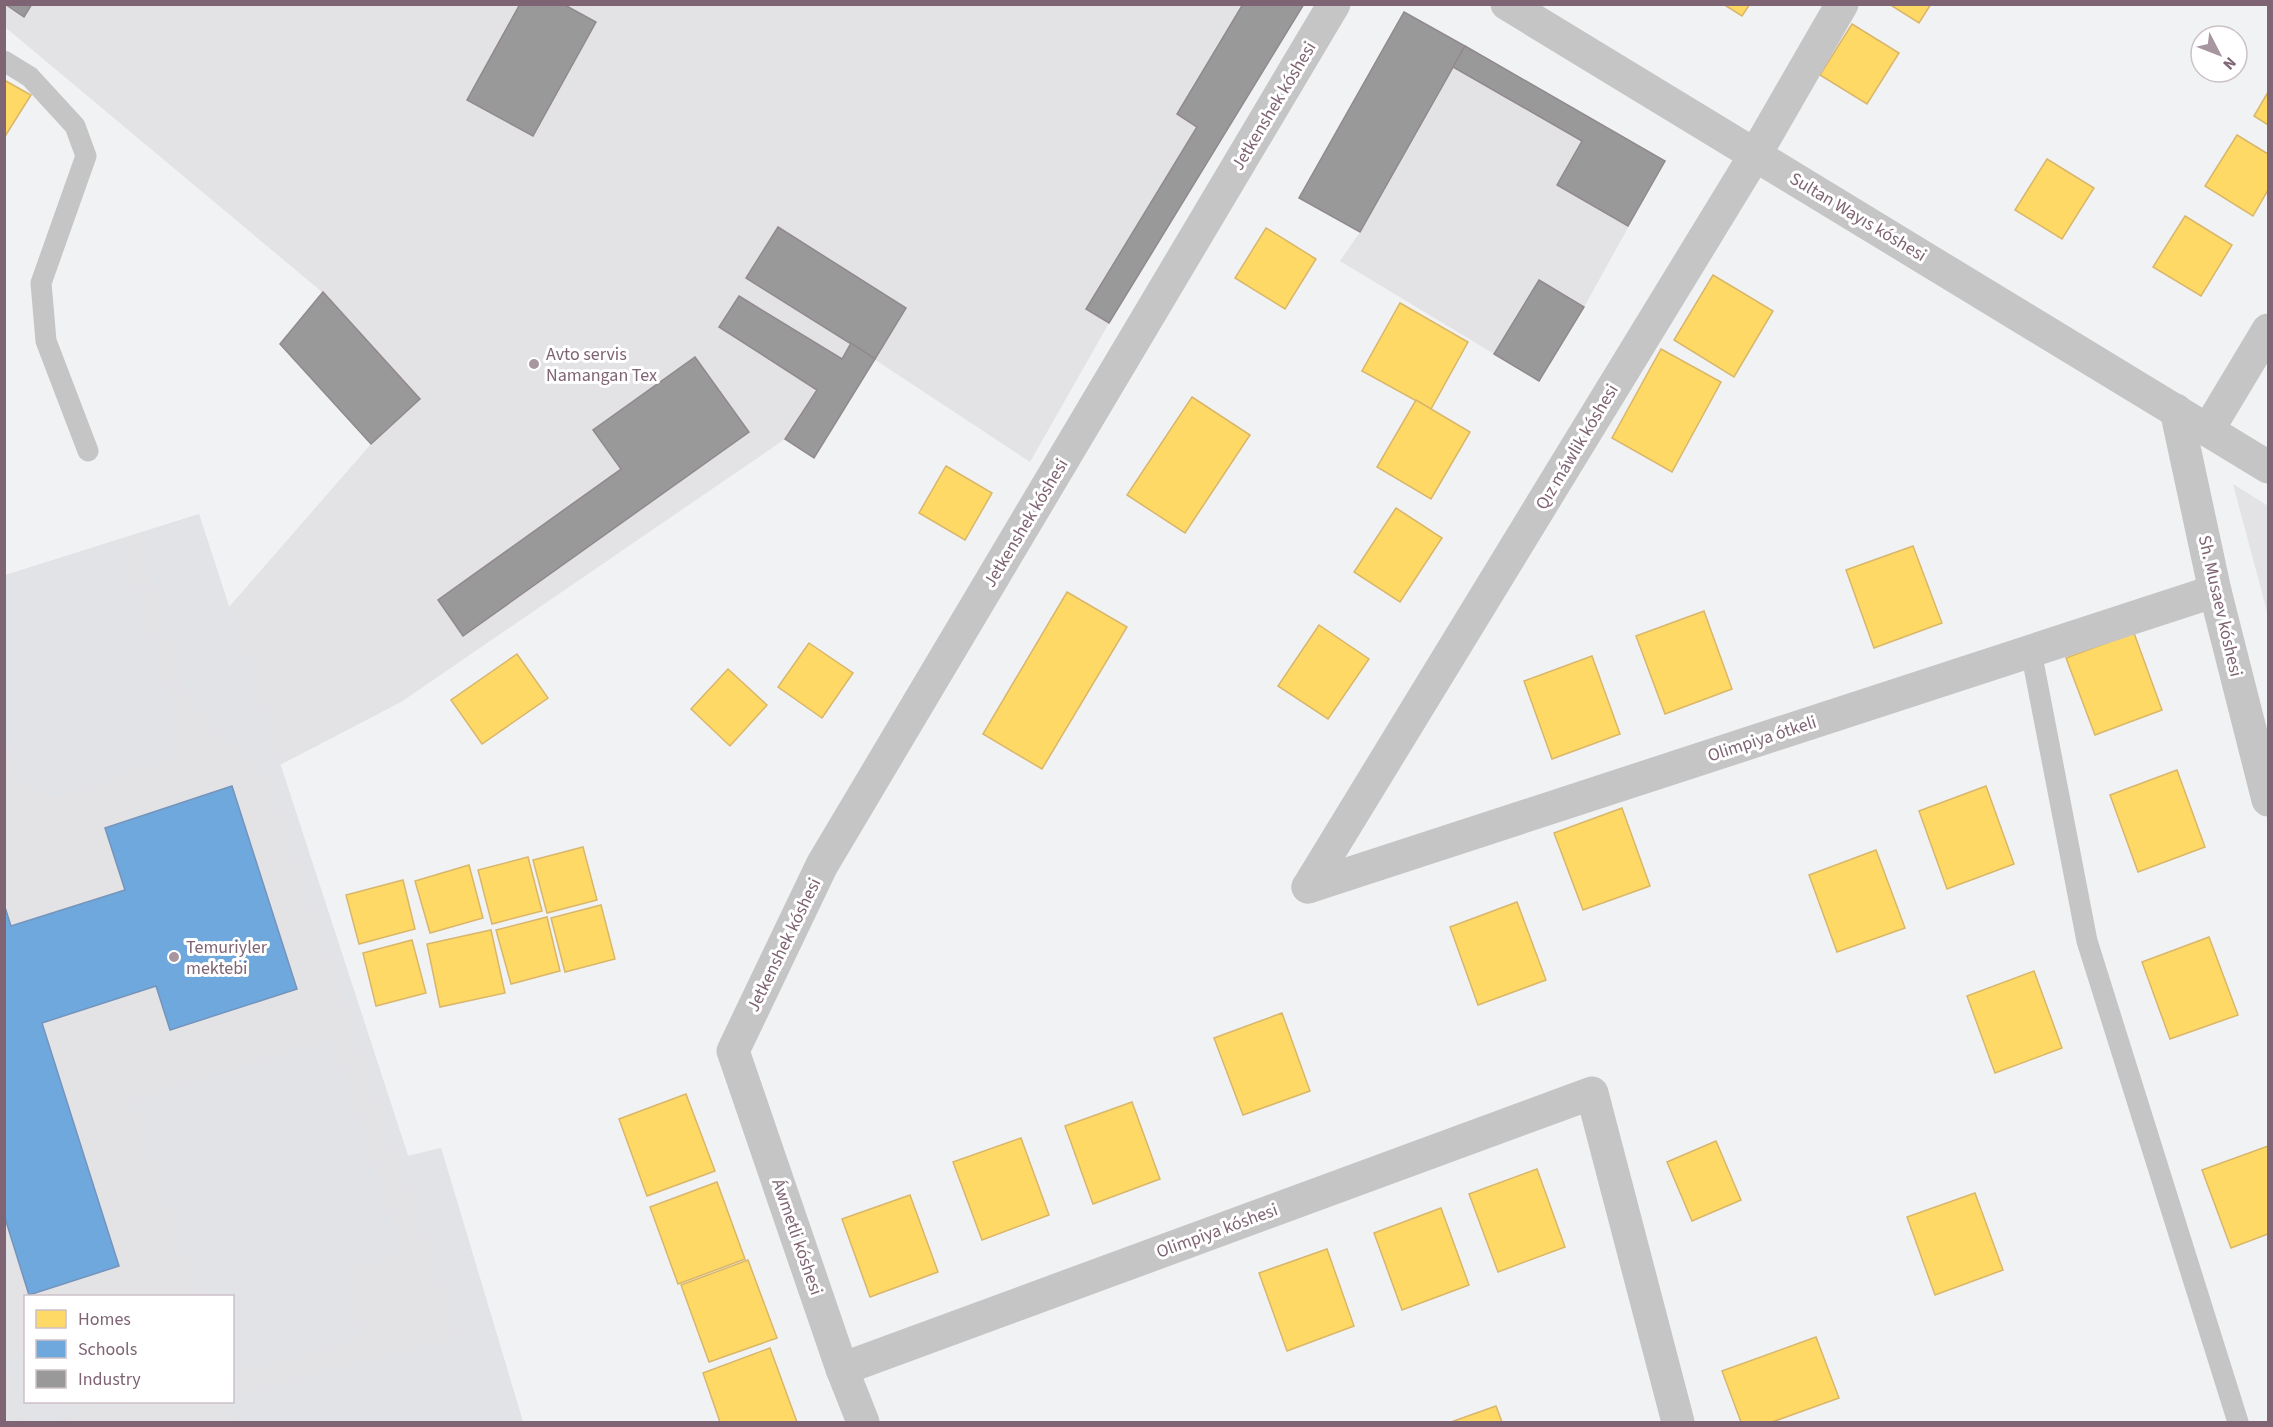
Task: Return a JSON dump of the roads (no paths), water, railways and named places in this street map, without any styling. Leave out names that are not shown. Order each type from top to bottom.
[{"type":"street","name":"Jetkenshek kóshesi","points":[[733,1051],[822,865],[1334,4]]},
{"type":"street","name":"Sultan Wayıs kóshesi","points":[[1507,4],[2268,467]]},
{"type":"street","name":"Qız máwlik kóshesi","points":[[1308,887],[1755,155],[1842,4]]},
{"type":"street","points":[[2208,430],[2268,330]]},
{"type":"street","name":"Sh. Musaev kóshesi","points":[[2176,410],[2215,591],[2268,800]]},
{"type":"street","name":"Olimpiya ótkeli","points":[[1308,887],[2215,591]]},
{"type":"street","name":"Áwmetli kóshesi","points":[[733,1051],[842,1369],[863,1422]]},
{"type":"street","name":"Olimpiya kóshesi","points":[[842,1369],[1592,1093],[1678,1422]]},
{"type":"lane","points":[[4,61],[30,77],[75,126],[86,156],[41,283],[46,341],[88,450]]},
{"type":"lane","points":[[2031,651],[2087,941],[2238,1422]]},
{"type":"place","name":"Avto servis Namangan Tex","points":[[534,364]]},
{"type":"place","name":"Temuriyler mektebi","points":[[174,957]]}]
